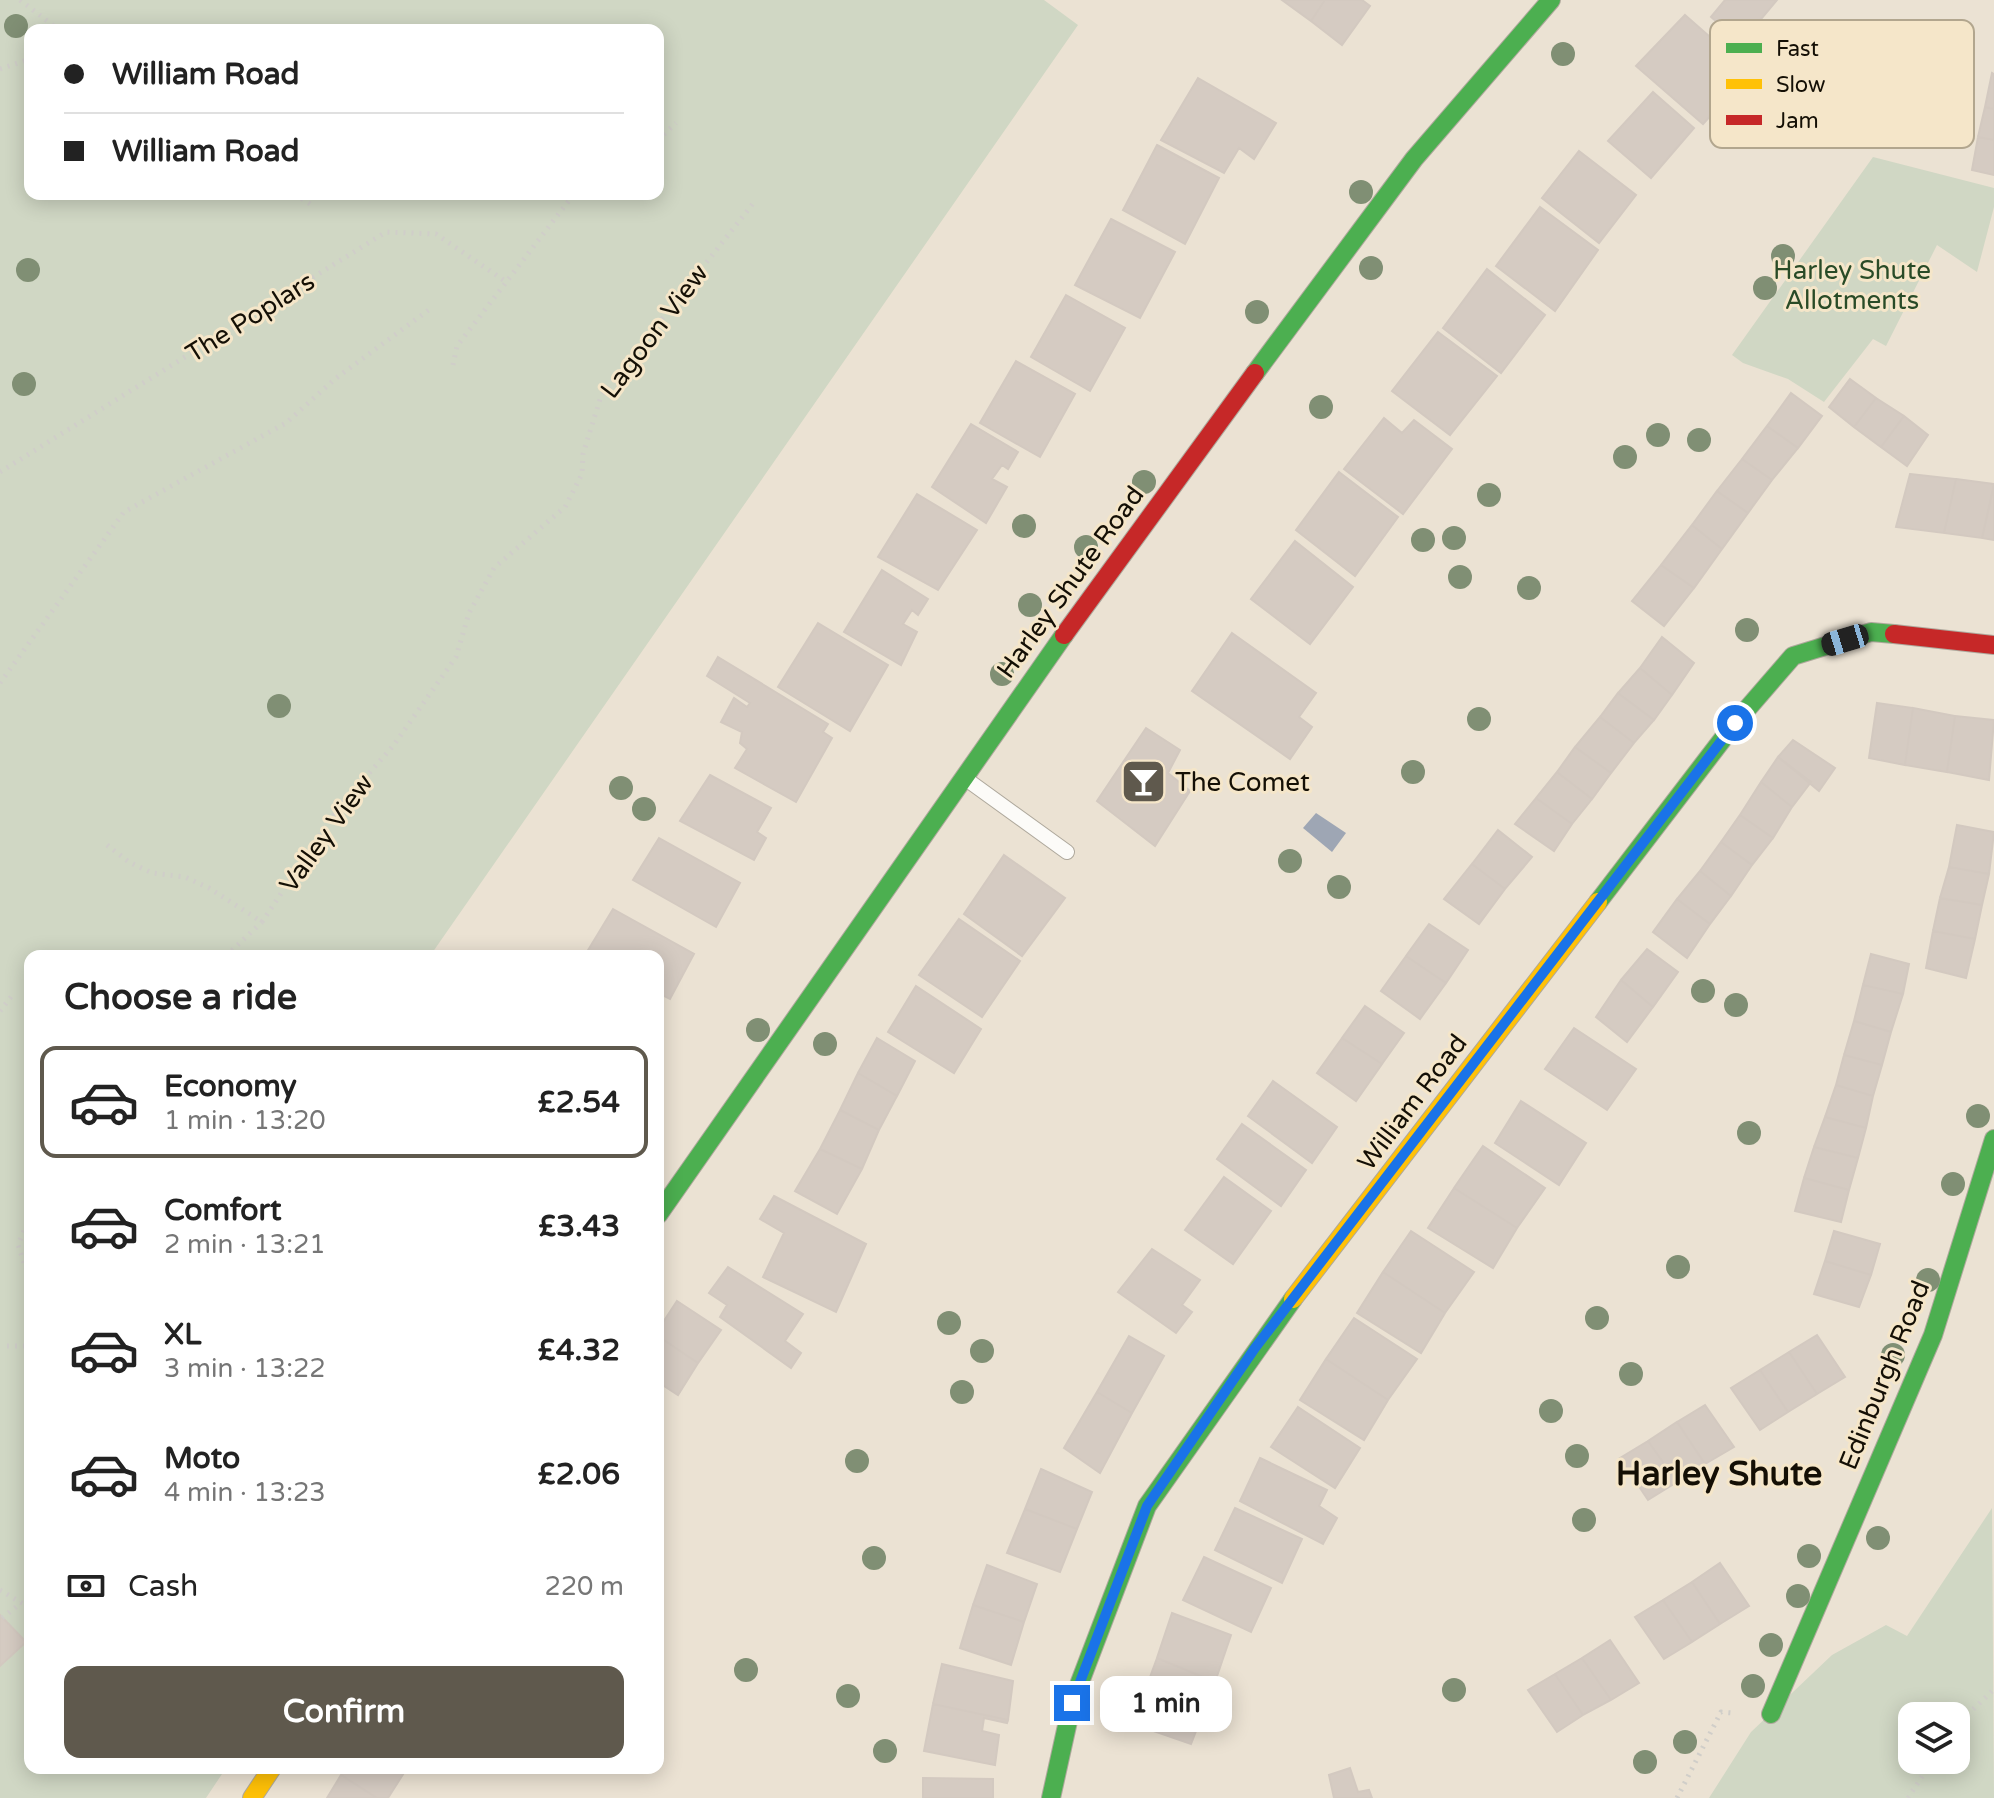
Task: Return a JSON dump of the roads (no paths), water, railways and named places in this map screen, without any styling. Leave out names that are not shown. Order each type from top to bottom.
[{"type":"street","name":"Harley Shute Road","points":[[664,1206],[963,777],[1349,245],[1491,64],[1551,0]]},
{"type":"street","name":"William Road","points":[[1051,1798],[1072,1703],[1147,1506],[1255,1348],[1735,723],[1793,656],[1871,632],[1994,645]]},
{"type":"street","name":"Edinburgh Road","points":[[1771,1714],[1933,1335],[1994,1139]]},
{"type":"street","points":[[252,1798],[268,1774]]},
{"type":"lane","points":[[963,777],[1067,852]]},
{"type":"water","points":[[1316,813],[1346,833],[1332,852],[1303,828]]},
{"type":"place","name":"The Comet","points":[[1144,782]]},
{"type":"district","name":"Harley Shute","points":[[1719,1473]]},
{"type":"park label","name":"Harley Shute Allotments","points":[[1852,285]]}]
